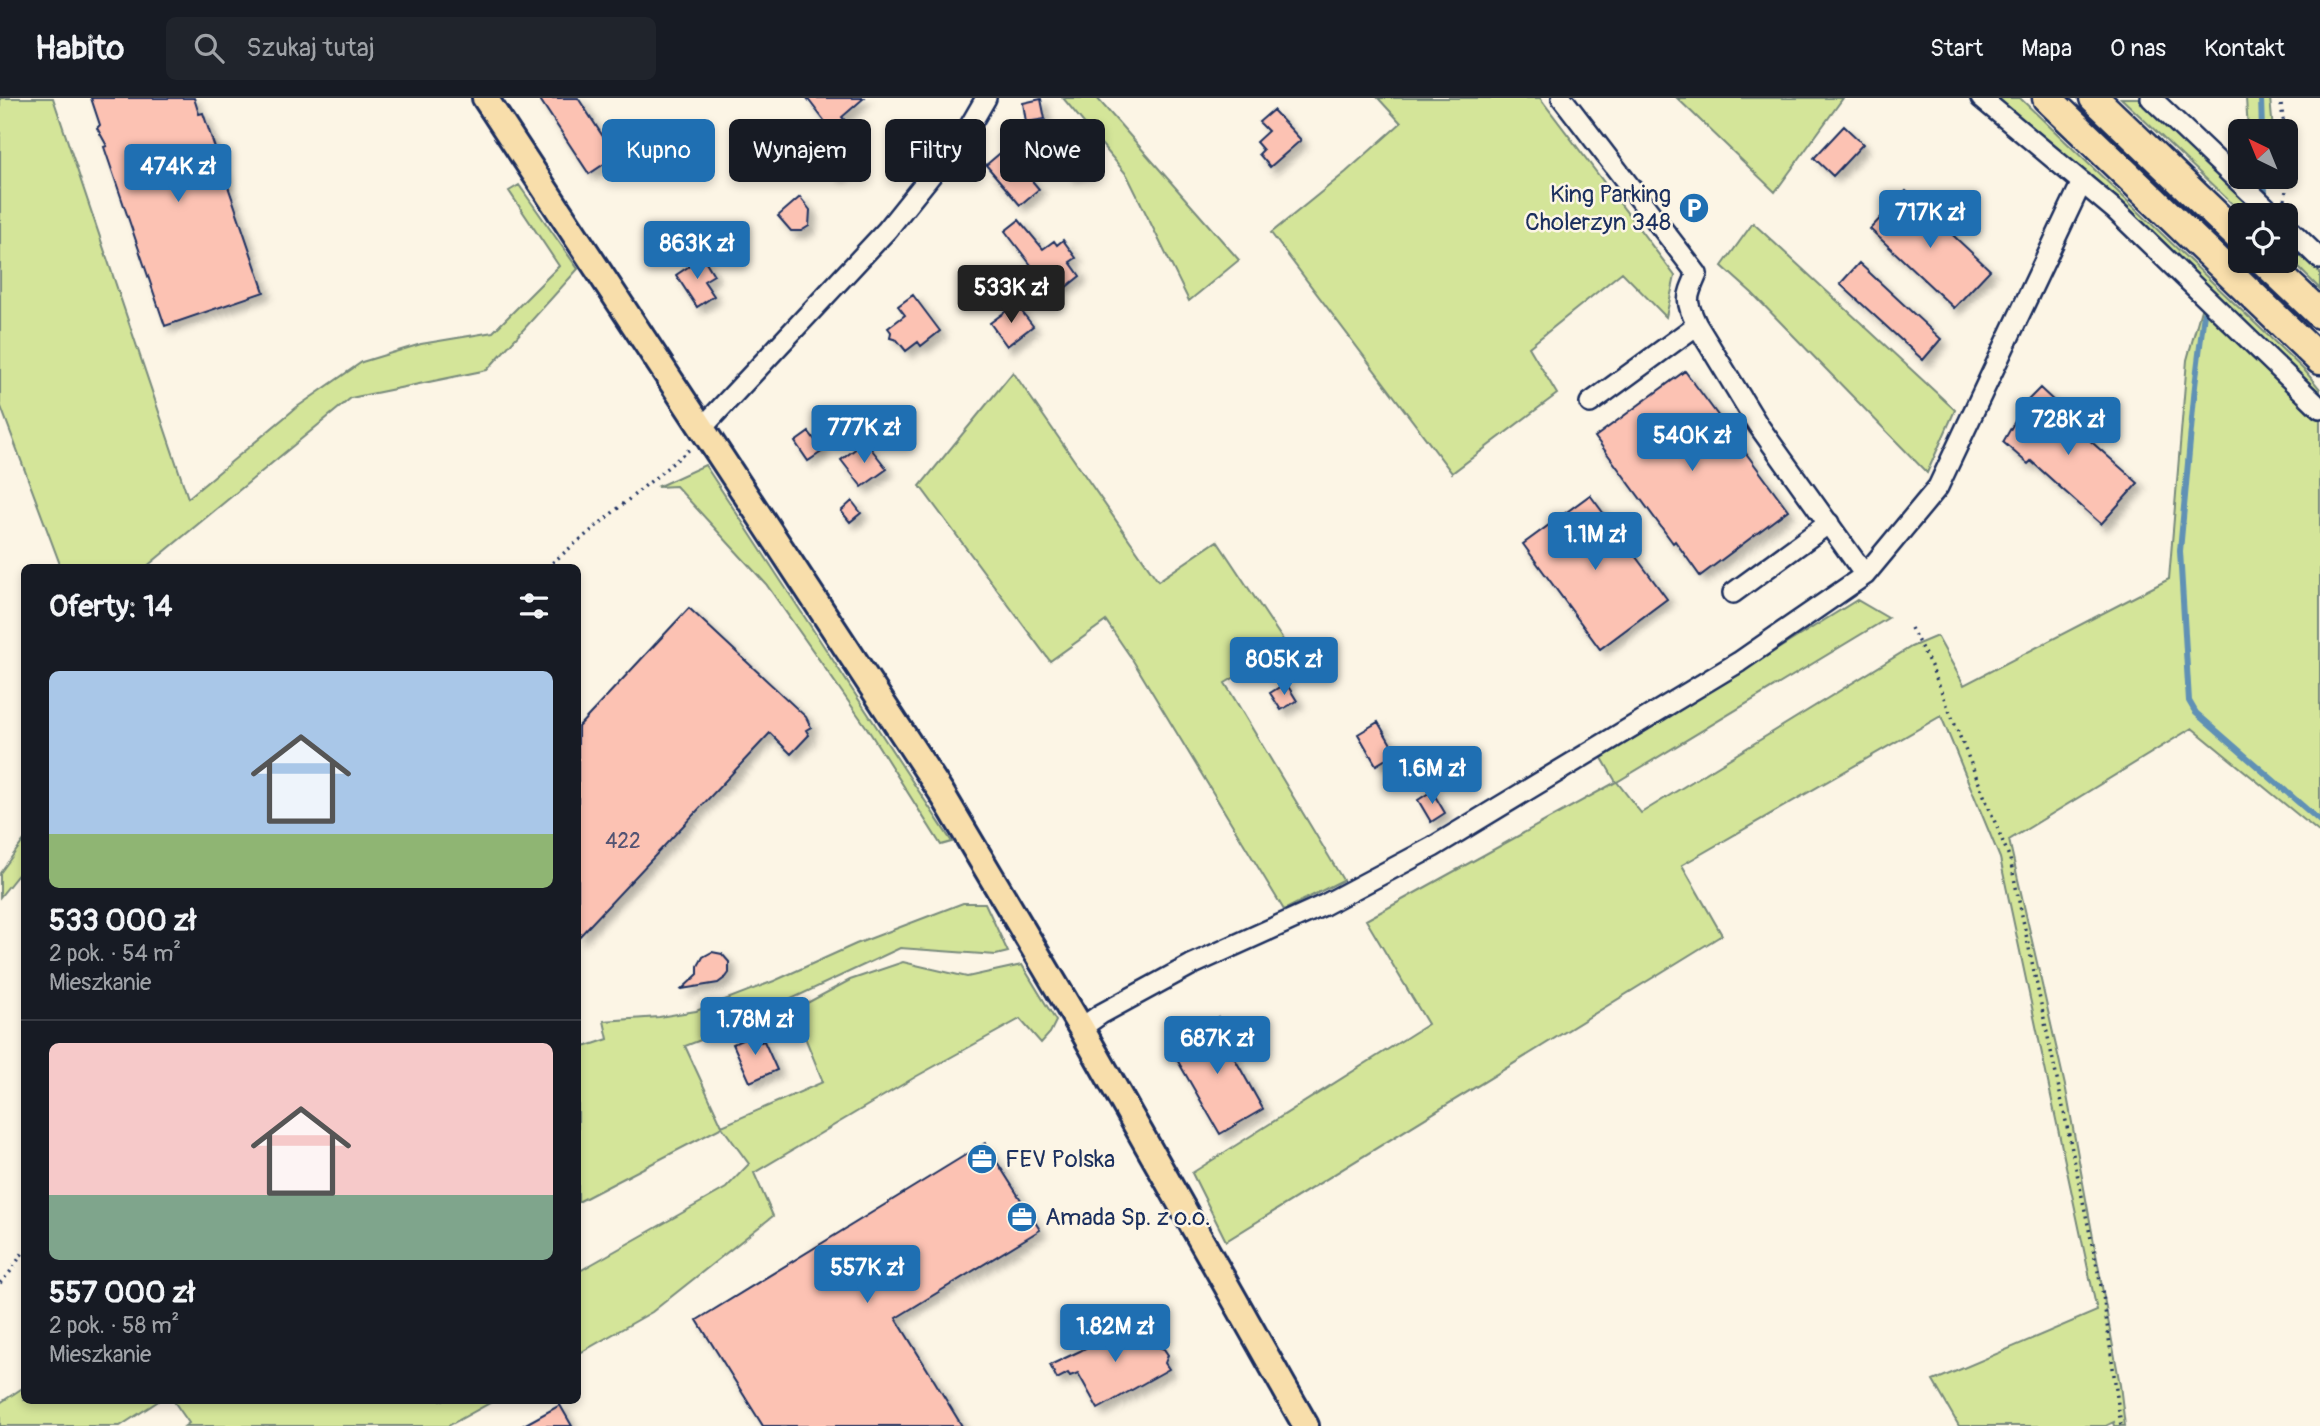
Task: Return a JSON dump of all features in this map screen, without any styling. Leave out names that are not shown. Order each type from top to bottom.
[{"type":"highway","points":[[2047,98],[2320,360]]},
{"type":"highway","points":[[2094,98],[2228,226]]},
{"type":"highway","points":[[2277,273],[2320,314]]},
{"type":"main road","points":[[485,98],[941,792],[1081,1028],[1306,1426]]},
{"type":"street","points":[[702,428],[887,230],[968,129],[986,98]]},
{"type":"street","points":[[1562,98],[1697,274],[1688,293],[1687,304],[1697,325],[1758,425],[1865,575]]},
{"type":"street","points":[[1981,98],[2115,210],[2320,408]]},
{"type":"street","points":[[2151,98],[2270,203]]},
{"type":"street","points":[[1081,1028],[1101,1014],[1191,965],[1324,905],[1433,847],[1739,662],[1865,575],[1938,487],[2082,182]]},
{"type":"street","points":[[2298,238],[2320,259]]},
{"type":"street","points":[[1590,403],[1697,325]]},
{"type":"street","points":[[1733,593],[1829,523]]},
{"type":"path","points":[[2280,98],[2283,119]]},
{"type":"path","points":[[551,564],[694,445],[702,428]]},
{"type":"path","points":[[1911,628],[1931,666],[2010,859],[2103,1296],[2121,1426]]},
{"type":"path","points":[[0,1283],[21,1256]]},
{"type":"green space","points":[[0,98],[53,98],[188,498],[297,407],[362,362],[421,344],[493,332],[559,266],[509,191],[519,185],[578,269],[487,370],[351,398],[150,564],[60,564],[0,404]]},
{"type":"green space","points":[[1063,98],[1097,98],[1239,260],[1189,301],[1127,175],[1105,149],[1105,119],[1080,119]]},
{"type":"green space","points":[[1378,98],[1540,98],[1675,276],[1666,317],[1622,272],[1529,347],[1557,394],[1452,473],[1271,233],[1401,123]]},
{"type":"green space","points":[[1677,98],[1843,98],[1775,192]]},
{"type":"green space","points":[[1995,98],[2020,98],[2306,372],[2320,389],[2320,402]]},
{"type":"green space","points":[[2121,98],[2142,98],[2228,181],[2228,189],[2236,189],[2251,203],[2231,203]]},
{"type":"green space","points":[[2246,98],[2270,98],[2272,119],[2247,119]]},
{"type":"green space","points":[[1753,223],[1955,410],[1927,473],[1752,293],[1722,266]]},
{"type":"green space","points":[[2298,250],[2320,273],[2320,289],[2298,267]]},
{"type":"green space","points":[[2202,306],[2320,420],[2320,833],[2192,728],[2009,840],[2066,1090],[2120,1385],[2125,1426],[2115,1426],[2114,1422],[2106,1426],[1959,1426],[1933,1381],[2097,1311],[2000,858],[1941,716],[1682,865],[1722,935],[1226,1241],[1192,1173],[1428,1024],[1366,920],[1616,782],[1602,758],[1857,600],[1888,618],[1617,782],[1641,813],[1911,647],[1937,636],[1964,685],[2169,579],[2187,360]]},
{"type":"green space","points":[[1013,372],[1158,581],[1217,541],[1287,646],[1225,683],[1343,880],[1284,910],[1132,659],[1106,621],[1050,661],[920,486]]},
{"type":"green space","points":[[705,465],[952,842],[941,845],[867,728],[766,584],[676,486],[657,487]]},
{"type":"green space","points":[[21,844],[21,871],[0,897],[0,873]]},
{"type":"green space","points":[[963,903],[985,903],[1008,952],[996,955],[900,948],[685,1046],[722,1126],[823,1082],[794,1010],[850,980],[903,962],[967,977],[1022,965],[1056,1021],[1041,1043],[1020,1019],[917,1076],[754,1173],[773,1216],[652,1312],[581,1352],[581,1270],[726,1188],[749,1164],[722,1127],[581,1200],[581,1048],[608,1039],[604,1021],[696,1011],[774,981],[856,944]]},
{"type":"green space","points":[[21,1389],[21,1404],[154,1404],[120,1426],[0,1426],[0,1403]]},
{"type":"green space","points":[[176,1404],[488,1404],[448,1426],[185,1426],[189,1423]]},
{"type":"building","points":[[91,98],[194,98],[199,114],[203,113],[264,292],[165,326],[104,147],[107,146],[97,128],[100,125]]},
{"type":"building","points":[[539,98],[578,98],[602,135],[602,165],[589,174]]},
{"type":"building","points":[[807,98],[864,98],[842,117],[844,119],[823,119]]},
{"type":"building","points":[[1041,99],[1045,119],[1026,119],[1023,103]]},
{"type":"building","points":[[1273,110],[1301,140],[1270,167],[1259,154],[1263,150],[1256,142],[1268,131],[1259,122]]},
{"type":"building","points":[[1844,126],[1863,144],[1833,176],[1814,158]]},
{"type":"building","points":[[1000,153],[1000,181],[986,165]]},
{"type":"building","points":[[1000,182],[1033,182],[1039,189],[1020,205]]},
{"type":"building","points":[[1906,191],[1990,270],[1954,308],[1870,229]]},
{"type":"building","points":[[800,197],[810,210],[809,226],[801,231],[791,231],[778,216]]},
{"type":"building","points":[[1019,220],[1043,249],[1054,241],[1057,245],[1063,240],[1076,258],[1070,262],[1080,276],[1065,288],[1061,282],[1056,286],[1050,278],[1044,282],[1005,231]]},
{"type":"building","points":[[703,257],[714,275],[704,281],[714,296],[697,307],[676,275]]},
{"type":"building","points":[[1859,263],[1941,339],[1923,360],[1840,284]]},
{"type":"building","points":[[913,295],[940,331],[921,346],[918,342],[906,351],[897,340],[890,338],[891,332],[888,328],[905,315],[898,306]]},
{"type":"building","points":[[1016,304],[1033,326],[1007,346],[990,323]]},
{"type":"building","points":[[1685,371],[1788,510],[1700,576],[1595,437]]},
{"type":"building","points":[[2040,388],[2071,417],[2068,421],[2138,483],[2101,524],[2031,461],[2028,464],[2003,442],[2026,402]]},
{"type":"building","points":[[809,432],[823,451],[808,461],[795,442]]},
{"type":"building","points":[[869,446],[887,469],[862,487],[841,460],[858,447],[862,451]]},
{"type":"building","points":[[1590,495],[1667,599],[1600,649],[1523,544]]},
{"type":"building","points":[[852,501],[861,513],[850,522],[841,511]]},
{"type":"building","points":[[689,608],[806,717],[811,727],[806,730],[809,735],[791,754],[770,733],[581,935],[581,724]]},
{"type":"building","points":[[1286,683],[1297,701],[1281,710],[1270,693]]},
{"type":"building","points":[[1378,722],[1396,753],[1376,765],[1358,734]]},
{"type":"building","points":[[1432,791],[1445,813],[1431,822],[1418,800]]},
{"type":"building","points":[[712,952],[722,954],[729,962],[729,973],[726,977],[718,983],[682,989],[698,974],[698,966],[703,957]]},
{"type":"building","points":[[1218,1017],[1231,1040],[1226,1043],[1263,1109],[1220,1134],[1172,1051],[1181,1045],[1178,1040]]},
{"type":"building","points":[[757,1033],[761,1042],[764,1041],[777,1070],[750,1082],[733,1044]]},
{"type":"building","points":[[985,1143],[1040,1230],[896,1318],[962,1426],[763,1426],[697,1320]]},
{"type":"building","points":[[1136,1319],[1149,1342],[1153,1340],[1156,1346],[1164,1349],[1168,1355],[1165,1363],[1169,1369],[1098,1409],[1078,1373],[1070,1376],[1068,1373],[1057,1379],[1050,1365]]},
{"type":"building","points":[[560,1405],[572,1426],[522,1426]]},
{"type":"waterway","points":[[2261,98],[2262,119]]},
{"type":"waterway","points":[[2265,189],[2265,193]]},
{"type":"waterway","points":[[2204,313],[2180,551],[2189,701],[2196,713],[2320,821]]},
{"type":"place","name":"King Parking Cholerzyn 348","points":[[1694,208]]},
{"type":"place","name":"FEV Polska","points":[[982,1159]]},
{"type":"place","name":"Amada Sp. z o.o.","points":[[1022,1217]]}]
